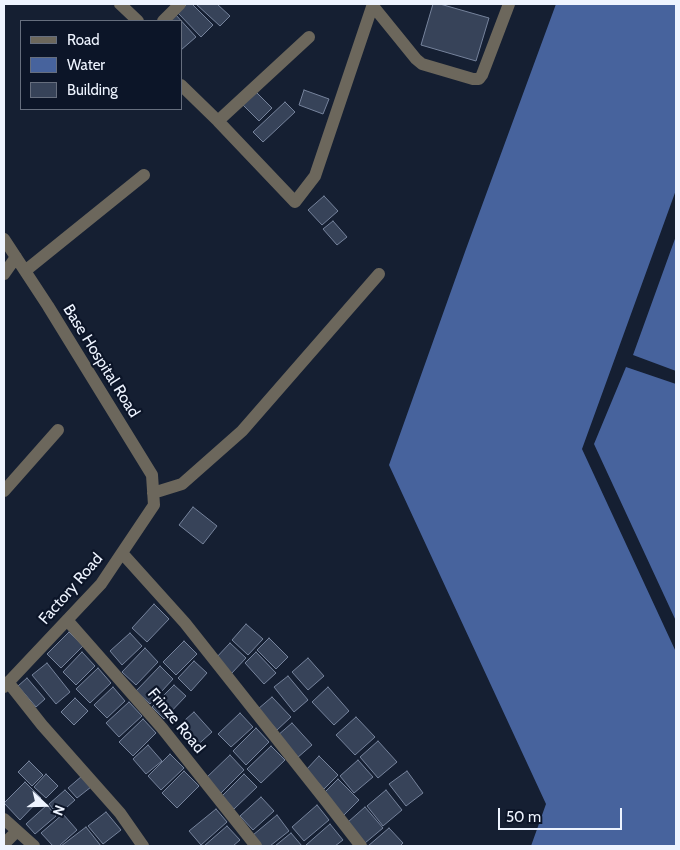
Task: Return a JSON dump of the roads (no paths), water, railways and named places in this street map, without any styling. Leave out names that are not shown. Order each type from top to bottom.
[{"type":"street","points":[[120,4],[137,20]]},
{"type":"street","points":[[164,20],[180,4]]},
{"type":"street","points":[[373,5],[422,64],[473,79],[479,79],[510,4]]},
{"type":"street","points":[[182,86],[295,202],[315,176],[373,5]]},
{"type":"street","points":[[218,121],[310,37]]},
{"type":"street","points":[[25,271],[144,176]]},
{"type":"street","name":"Base Hospital Road","points":[[4,240],[48,306],[152,475],[154,499]]},
{"type":"street","points":[[4,274],[16,257]]},
{"type":"street","points":[[154,499],[182,484],[242,432],[379,274]]},
{"type":"street","points":[[4,491],[58,430]]},
{"type":"street","name":"Factory Road","points":[[6,685],[101,584],[154,499]]},
{"type":"street","points":[[122,553],[185,623],[361,846]]},
{"type":"street","name":"Frinze Road","points":[[67,620],[162,728],[256,846]]},
{"type":"street","points":[[6,685],[120,812],[143,846]]},
{"type":"street","points":[[4,819],[34,846]]},
{"type":"street","points":[[4,844],[17,831]]},
{"type":"water","points":[[556,4],[676,4],[676,190],[582,449],[676,652],[676,846],[531,846],[546,804],[389,465]]},
{"type":"water","points":[[676,236],[676,371],[633,355]]},
{"type":"water","points":[[626,367],[676,384],[676,621],[594,444]]}]
